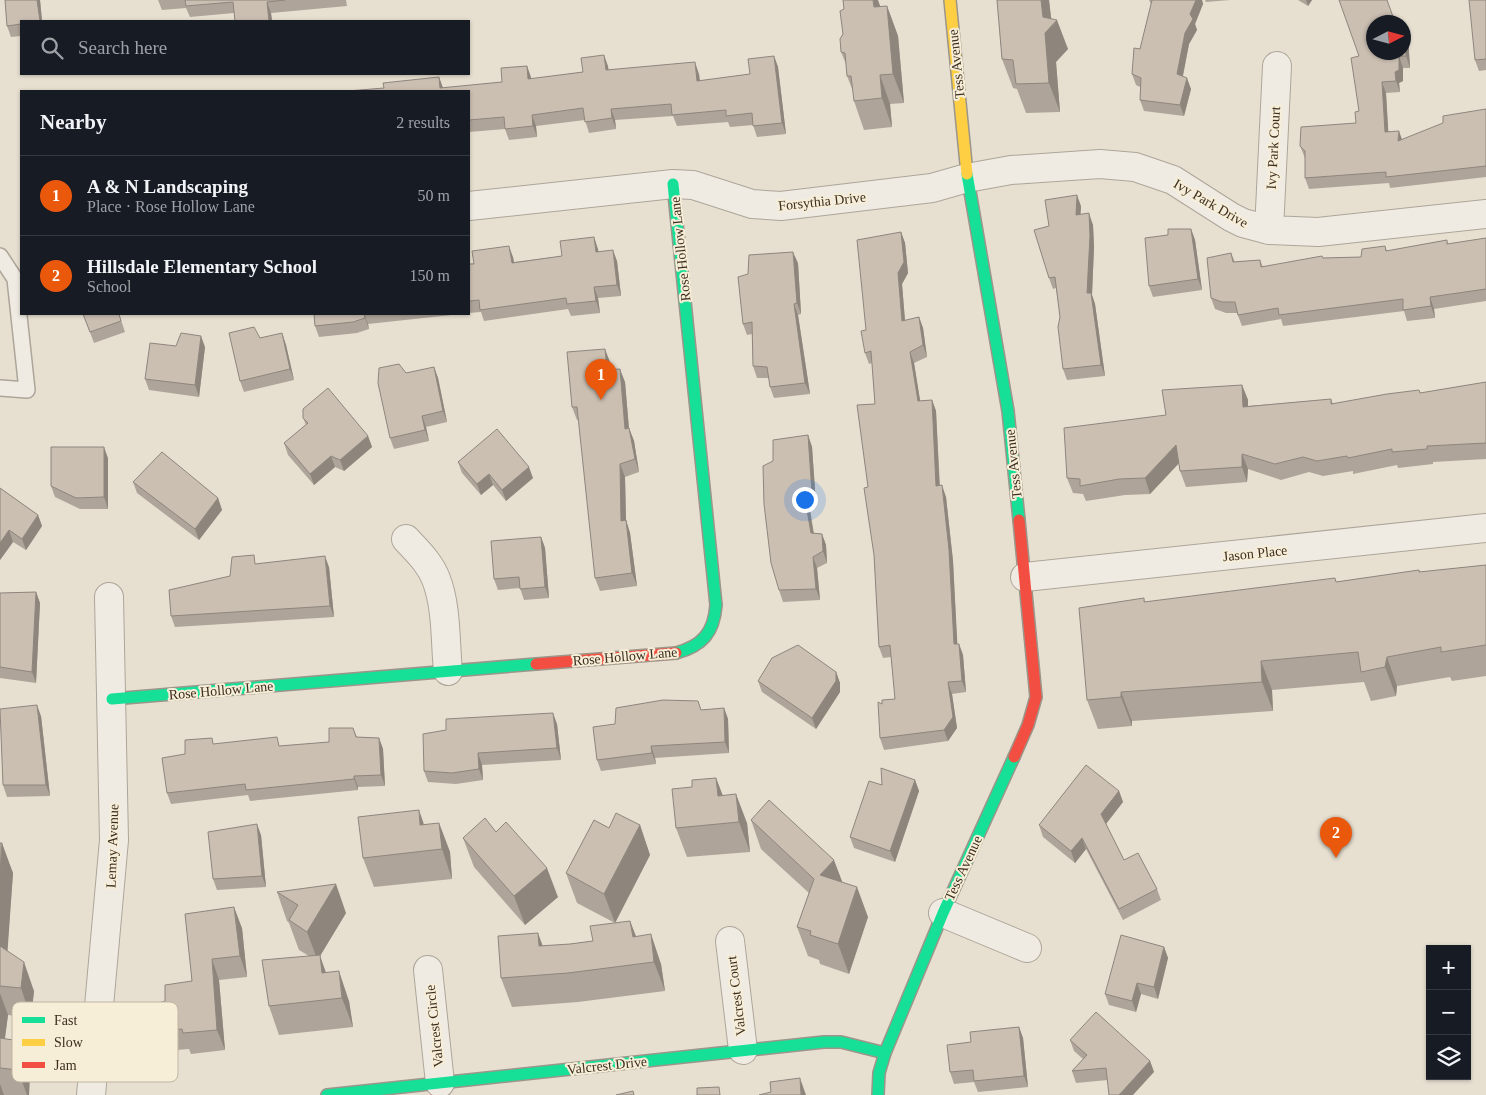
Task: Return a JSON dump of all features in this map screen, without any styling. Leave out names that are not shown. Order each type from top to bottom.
[{"type":"street","name":"Tess Avenue","points":[[878,1095],[879,1072],[885,1053],[943,913],[1033,712],[1036,682],[1007,402],[968,178],[950,0]]},
{"type":"street","name":"Ivy Park Court","points":[[1269,230],[1276,66]]},
{"type":"street","name":"Ivy Park Drive","points":[[968,178],[1011,170],[1091,164],[1135,167],[1173,180],[1243,223],[1269,230],[1318,232],[1486,214]]},
{"type":"street","name":"Forsythia Drive","points":[[470,206],[673,184],[694,185],[752,204],[768,206],[932,188],[968,178]]},
{"type":"street","name":"Rose Hollow Lane","points":[[112,699],[685,651],[696,648],[704,641],[715,625],[716,593],[673,184]]},
{"type":"street","name":"Jason Place","points":[[1025,577],[1486,528]]},
{"type":"street","points":[[406,538],[426,561],[436,578],[441,595],[448,671]]},
{"type":"street","name":"Lemay Avenue","points":[[99,1002],[114,840],[109,597]]},
{"type":"street","name":"Tess Avenue","points":[[943,913],[1028,948]]},
{"type":"street","name":"Valcrest Court","points":[[730,941],[743,1050]]},
{"type":"street","name":"Valcrest Circle","points":[[428,970],[440,1083]]},
{"type":"street","name":"Valcrest Drive","points":[[327,1095],[833,1042],[885,1053]]},
{"type":"street","name":"Lemay Avenue","points":[[91,1095],[92,1082]]},
{"type":"lane","points":[[0,256],[15,279],[27,390],[0,388]]},
{"type":"building","points":[[5,0],[37,0],[40,20],[20,20],[20,24],[7,26]]},
{"type":"building","points":[[185,0],[285,0],[267,2],[269,20],[235,20],[233,2],[186,6]]},
{"type":"building","points":[[843,0],[873,0],[874,7],[887,6],[893,74],[880,75],[882,98],[854,101],[851,76],[847,76],[845,53],[841,52],[840,39],[843,34],[840,11],[844,9]]},
{"type":"building","points":[[997,0],[1041,0],[1043,17],[1057,20],[1045,33],[1049,83],[1016,84],[1013,60],[1002,59]]},
{"type":"building","points":[[1152,0],[1196,0],[1190,14],[1193,19],[1185,33],[1177,74],[1187,78],[1180,105],[1140,100],[1141,78],[1132,74],[1134,48],[1140,49]]},
{"type":"building","points":[[1339,0],[1387,0],[1392,15],[1366,15],[1366,60],[1399,60],[1399,70],[1395,72],[1396,81],[1382,82],[1385,132],[1399,131],[1398,141],[1443,123],[1443,116],[1486,109],[1486,166],[1386,177],[1386,172],[1305,178],[1305,151],[1300,146],[1301,127],[1356,123],[1355,112],[1359,111],[1351,58],[1359,56]]},
{"type":"building","points":[[1469,0],[1486,0],[1486,59],[1475,60]]},
{"type":"building","points":[[604,55],[606,70],[695,62],[697,81],[750,74],[748,59],[774,56],[782,123],[753,126],[752,113],[726,116],[726,110],[672,115],[671,104],[611,109],[612,118],[585,122],[583,108],[532,115],[533,126],[505,129],[504,117],[470,120],[470,90],[360,90],[384,88],[383,83],[439,77],[440,88],[502,82],[501,68],[527,66],[528,79],[583,72],[581,58]]},
{"type":"building","points":[[1077,195],[1076,215],[1089,213],[1090,236],[1087,293],[1091,293],[1101,365],[1063,369],[1058,327],[1060,317],[1055,277],[1049,278],[1034,230],[1049,226],[1045,200]]},
{"type":"building","points":[[1168,229],[1191,229],[1198,279],[1149,286],[1145,238],[1168,235]]},
{"type":"building","points":[[901,232],[904,262],[898,273],[902,321],[919,317],[923,345],[910,352],[918,401],[932,400],[936,486],[942,485],[949,550],[954,644],[959,644],[962,681],[948,682],[953,717],[944,730],[880,738],[878,702],[882,704],[882,700],[895,699],[890,645],[879,647],[874,555],[864,488],[868,487],[857,405],[875,404],[871,351],[865,353],[861,331],[866,330],[857,240]]},
{"type":"building","points":[[594,237],[596,252],[613,250],[617,285],[594,287],[596,301],[567,304],[566,298],[480,310],[479,300],[470,301],[470,264],[474,264],[472,251],[509,246],[512,263],[562,256],[560,241]]},
{"type":"building","points":[[1486,238],[1486,289],[1430,297],[1431,306],[1403,310],[1403,299],[1279,315],[1278,308],[1238,315],[1235,302],[1222,302],[1211,298],[1207,258],[1231,253],[1233,262],[1260,260],[1261,267],[1322,256],[1323,258],[1361,257],[1362,249],[1385,246],[1386,251],[1447,240],[1447,244]]},
{"type":"building","points":[[793,252],[797,303],[794,304],[805,383],[770,387],[767,367],[753,366],[752,322],[743,324],[738,277],[748,274],[749,255]]},
{"type":"building","points":[[83,315],[119,315],[121,321],[90,332]]},
{"type":"building","points":[[314,315],[364,315],[365,318],[353,322],[315,326]]},
{"type":"building","points":[[254,327],[260,338],[282,333],[290,369],[240,381],[229,333]]},
{"type":"building","points":[[181,333],[201,336],[195,385],[145,379],[150,343],[176,346]]},
{"type":"building","points":[[605,349],[607,370],[620,369],[625,429],[629,428],[635,459],[620,464],[621,521],[626,520],[632,573],[595,578],[577,407],[572,407],[567,352]]},
{"type":"building","points":[[399,364],[406,373],[434,367],[443,411],[422,416],[425,430],[390,438],[378,383],[379,368]]},
{"type":"building","points":[[1486,382],[1486,443],[1427,446],[1427,449],[1392,452],[1392,449],[1348,458],[1347,456],[1317,461],[1303,457],[1275,464],[1242,454],[1242,467],[1180,471],[1176,445],[1145,478],[1119,479],[1080,486],[1080,479],[1067,478],[1064,428],[1166,415],[1162,390],[1242,385],[1243,407],[1331,399],[1331,404],[1387,394],[1419,390],[1420,393]]},
{"type":"building","points":[[328,388],[368,436],[340,460],[331,456],[310,474],[284,443],[308,423],[303,418],[303,409]]},
{"type":"building","points":[[497,429],[529,467],[502,490],[489,474],[477,484],[458,462]]},
{"type":"building","points":[[808,435],[812,493],[804,493],[811,533],[822,534],[823,551],[813,557],[816,589],[779,590],[771,563],[764,504],[763,466],[773,461],[773,440]]},
{"type":"building","points":[[51,447],[104,447],[104,497],[76,498],[51,486]]},
{"type":"building","points":[[162,452],[218,498],[195,529],[133,482]]},
{"type":"building","points":[[0,488],[38,515],[22,539],[9,530],[0,543]]},
{"type":"building","points":[[541,537],[545,587],[520,589],[519,577],[494,579],[491,541]]},
{"type":"building","points":[[254,555],[255,564],[325,556],[330,606],[171,616],[169,590],[230,576],[232,557]]},
{"type":"building","points":[[1486,565],[1486,645],[1441,652],[1441,647],[1387,657],[1385,667],[1361,672],[1358,652],[1261,661],[1262,682],[1121,692],[1121,697],[1087,700],[1079,608],[1144,598],[1144,602],[1335,578],[1336,582],[1419,570],[1419,572]]},
{"type":"building","points":[[36,592],[32,672],[0,667],[0,593]]},
{"type":"building","points":[[798,645],[836,672],[836,681],[812,718],[758,681],[772,658]]},
{"type":"building","points":[[663,700],[698,701],[701,710],[724,708],[725,742],[651,746],[652,753],[597,760],[593,727],[615,724],[616,708]]},
{"type":"building","points":[[37,705],[46,785],[3,785],[0,709]]},
{"type":"building","points":[[553,713],[557,748],[478,753],[479,769],[452,773],[424,771],[423,734],[446,730],[446,719]]},
{"type":"building","points":[[329,728],[353,728],[356,737],[379,738],[381,775],[354,776],[354,779],[246,790],[245,784],[167,793],[162,758],[185,754],[185,740],[212,738],[213,744],[277,737],[279,746],[329,742]]},
{"type":"building","points":[[1086,765],[1119,791],[1101,814],[1124,860],[1138,853],[1157,889],[1119,909],[1082,838],[1071,851],[1039,825]]},
{"type":"building","points":[[881,768],[915,780],[890,851],[850,837],[869,781],[882,785]]},
{"type":"building","points":[[716,778],[718,796],[736,794],[739,822],[676,828],[672,789],[692,787],[692,780]]},
{"type":"building","points":[[769,800],[834,860],[820,875],[857,887],[838,944],[810,935],[811,931],[797,927],[814,879],[751,820]]},
{"type":"building","points":[[419,810],[420,825],[439,823],[442,849],[363,858],[358,817]]},
{"type":"building","points":[[616,813],[640,825],[604,894],[566,873],[594,820],[609,828]]},
{"type":"building","points":[[485,818],[496,832],[506,822],[547,868],[514,896],[463,838]]},
{"type":"building","points":[[257,824],[262,876],[213,879],[208,832]]},
{"type":"building","points":[[0,843],[2,843],[0,873]]},
{"type":"building","points":[[336,884],[307,932],[289,920],[298,905],[277,892]]},
{"type":"building","points":[[234,907],[240,956],[212,959],[217,1030],[183,1033],[182,1029],[178,1029],[178,1002],[162,1002],[165,1001],[165,985],[192,981],[185,914]]},
{"type":"building","points":[[630,921],[633,937],[651,934],[654,962],[568,973],[501,978],[498,936],[538,933],[539,946],[570,944],[593,941],[590,926]]},
{"type":"building","points":[[1121,935],[1164,947],[1154,987],[1137,983],[1132,1001],[1105,994]]},
{"type":"building","points":[[0,946],[24,962],[21,988],[0,986]]},
{"type":"building","points":[[320,955],[322,973],[339,971],[342,998],[269,1006],[262,960]]},
{"type":"building","points":[[1096,1012],[1150,1061],[1119,1095],[1109,1095],[1106,1068],[1072,1071],[1087,1055],[1070,1040]]},
{"type":"building","points":[[1019,1027],[1024,1076],[974,1081],[973,1070],[950,1072],[947,1045],[971,1042],[970,1032]]},
{"type":"building","points":[[0,1038],[12,1040],[12,1069],[0,1068]]},
{"type":"building","points":[[800,1078],[801,1095],[759,1095],[771,1092],[770,1082]]},
{"type":"building","points":[[719,1087],[720,1095],[697,1095],[697,1088]]},
{"type":"building","points":[[633,1091],[634,1095],[616,1095]]},
{"type":"traffic: fast","points":[[967,174],[1008,411],[1019,520]]},
{"type":"traffic: fast","points":[[673,184],[716,605],[713,623],[705,637],[693,646],[676,653]]},
{"type":"traffic: fast","points":[[112,699],[536,664]]},
{"type":"traffic: fast","points":[[878,1095],[879,1073],[885,1053],[943,913],[1014,757]]},
{"type":"traffic: fast","points":[[327,1095],[824,1042],[841,1042],[885,1053]]},
{"type":"traffic: slow","points":[[950,0],[967,174]]},
{"type":"traffic: jam","points":[[1014,757],[1028,725],[1036,697],[1019,520]]},
{"type":"traffic: jam","points":[[536,664],[676,653]]},
{"type":"place","name":"A & N Landscaping","points":[[601,400]]},
{"type":"place","name":"Hillsdale Elementary School","points":[[1336,858]]}]
